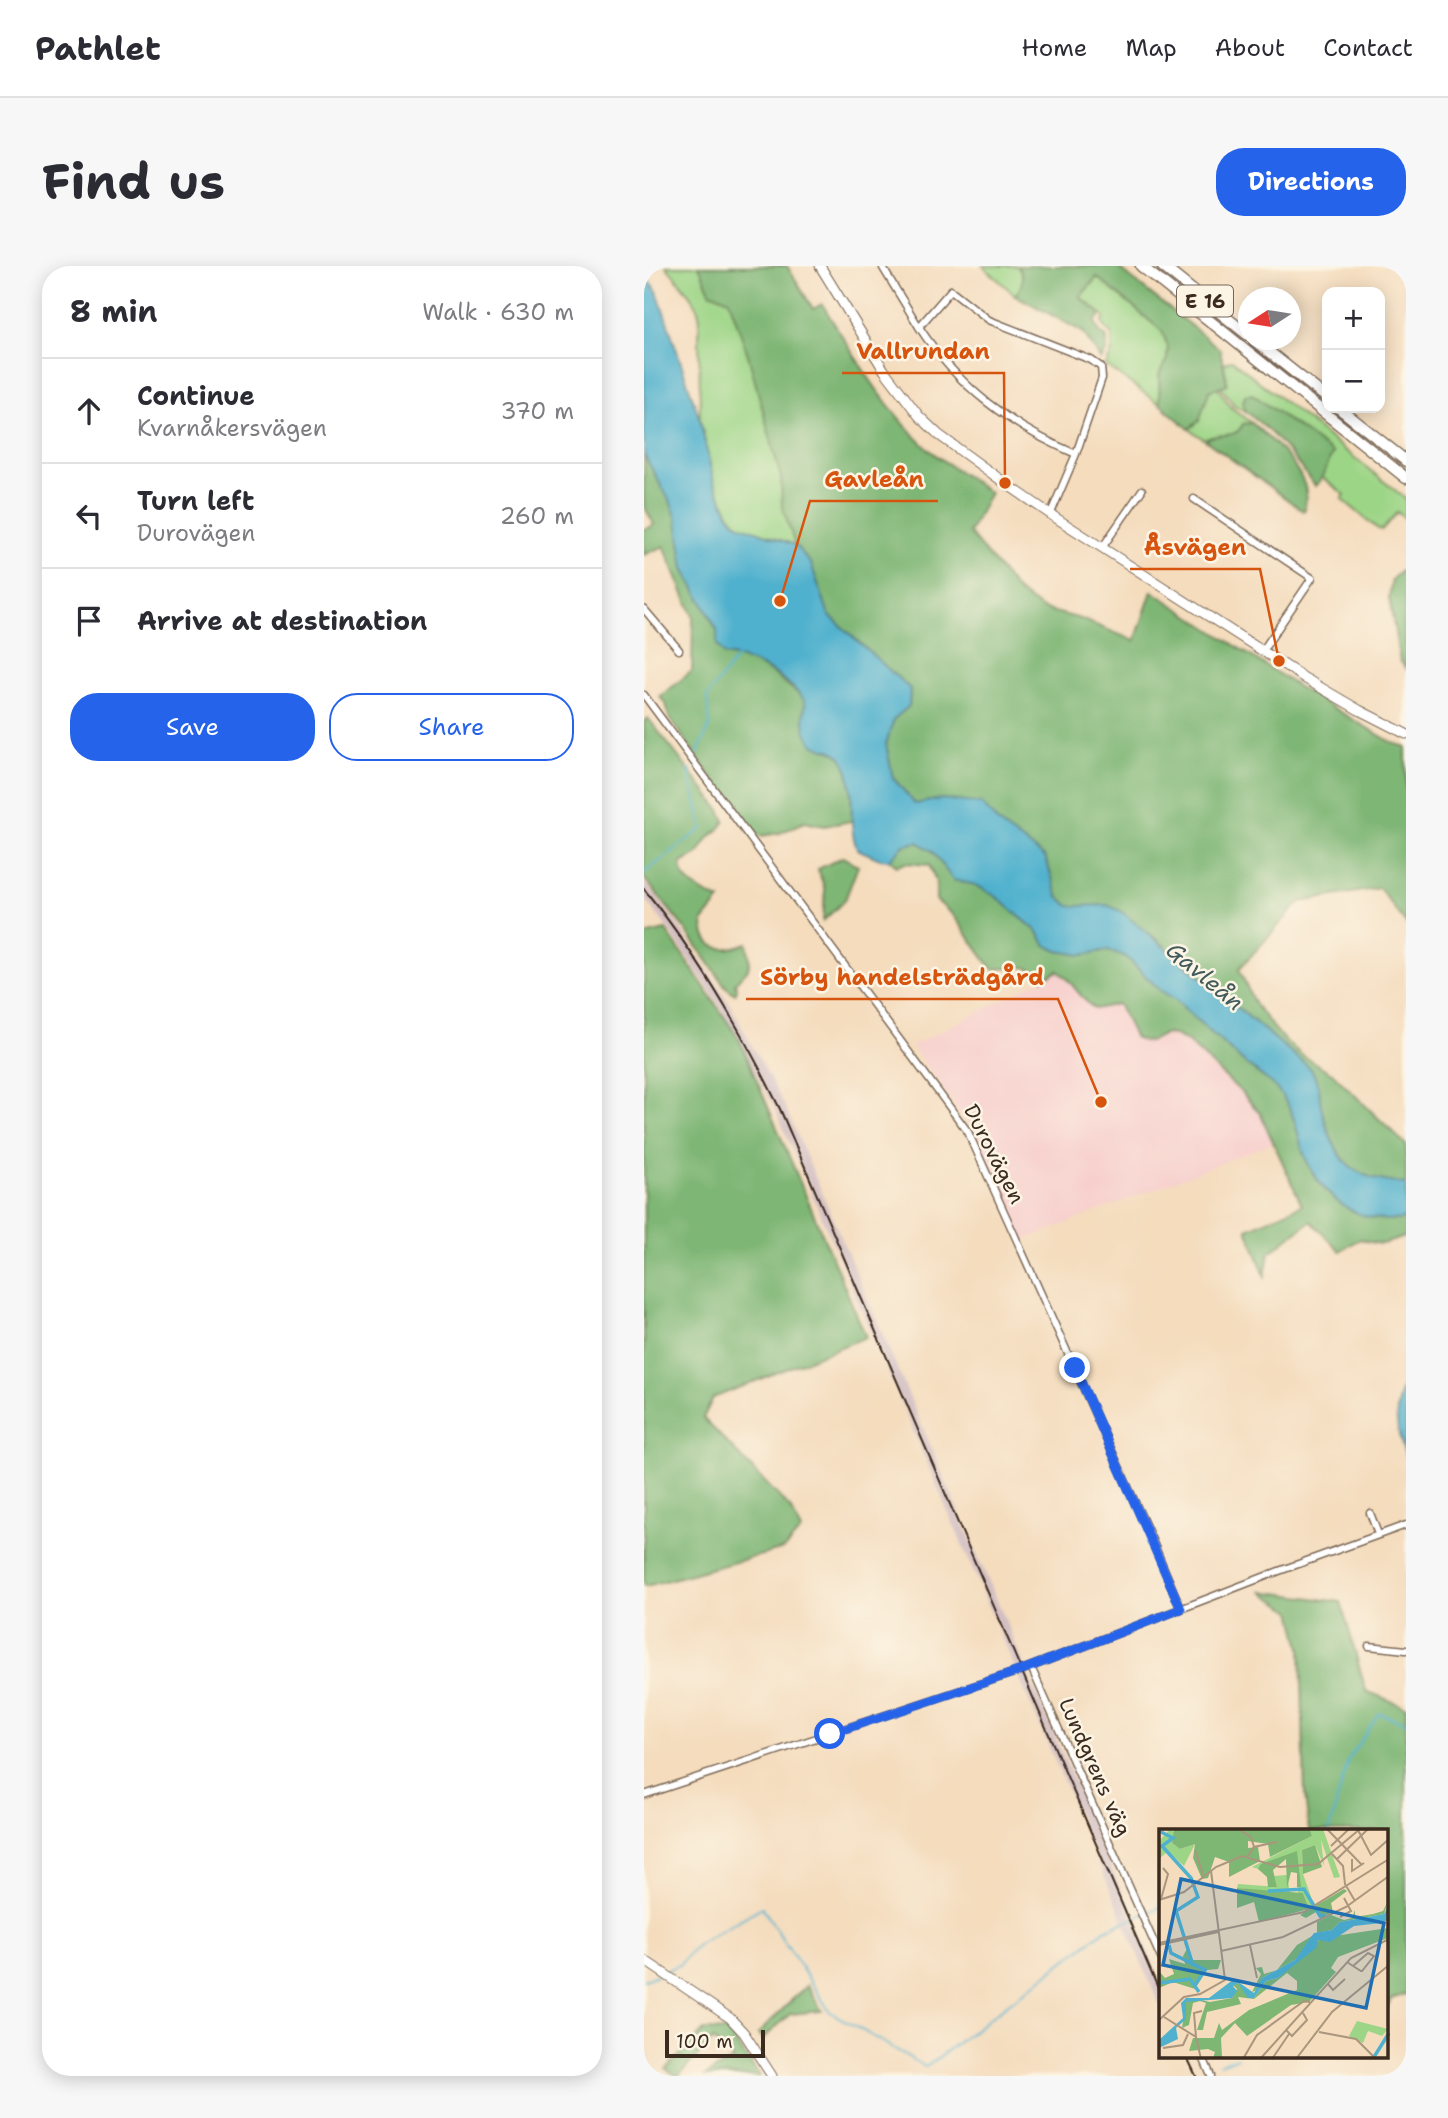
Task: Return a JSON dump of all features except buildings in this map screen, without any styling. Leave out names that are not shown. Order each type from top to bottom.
[{"type":"highway","name":"E 16","points":[[1141,266],[1406,478]]},
{"type":"highway","name":"E 16","points":[[1162,266],[1238,327]]},
{"type":"highway","name":"E 16","points":[[1267,350],[1322,394]]},
{"type":"highway","points":[[1345,413],[1406,461]]},
{"type":"main road","points":[[820,266],[884,370],[919,416],[939,435],[1102,548],[1359,710],[1406,734]]},
{"type":"main road","points":[[644,1960],[730,2018],[744,2033],[772,2076]]},
{"type":"street","points":[[883,268],[919,327],[956,376],[993,409],[1031,433],[1076,454]]},
{"type":"street","points":[[919,327],[951,290],[989,320],[1097,362],[1101,367],[1102,378],[1076,454],[1051,513]]},
{"type":"street","points":[[1102,548],[1142,490]]},
{"type":"street","points":[[1194,499],[1312,578],[1263,650]]},
{"type":"street","points":[[644,609],[678,650]]},
{"type":"street","name":"Durovägen","points":[[644,695],[968,1132],[1181,1609]]},
{"type":"street","points":[[1370,1513],[1378,1534]]},
{"type":"street","points":[[644,1795],[1031,1667],[1406,1525]]},
{"type":"street","points":[[1369,1646],[1406,1650]]},
{"type":"street","name":"Lundgrens väg","points":[[1031,1667],[1159,1954]]},
{"type":"street","points":[[1203,2058],[1211,2076]]},
{"type":"shaded area","points":[[644,881],[675,921],[728,1001],[785,1107],[1159,1978],[1159,2003],[776,1111],[720,1006],[644,897]]},
{"type":"shaded area","points":[[1058,971],[1065,975],[1086,1003],[1095,1009],[1118,1004],[1135,1038],[1149,1042],[1164,1034],[1175,1035],[1188,1042],[1260,1113],[1274,1142],[1024,1240],[968,1124],[912,1046]]},
{"type":"green space","points":[[666,266],[787,266],[813,309],[799,320],[795,545],[739,525],[730,515],[714,483],[700,420],[700,319],[689,294]]},
{"type":"green space","points":[[699,266],[787,266],[813,309],[822,304],[868,378],[894,413],[939,458],[990,493],[969,533],[1019,593],[1043,609],[1081,619],[1135,641],[1152,591],[1300,688],[1393,743],[1406,747],[1406,924],[1379,888],[1300,902],[1239,969],[1255,1005],[1282,1038],[1303,1056],[1332,1073],[1406,1145],[1406,1184],[1372,1178],[1349,1165],[1327,1129],[1318,1086],[1311,1069],[1149,933],[1086,907],[1069,906],[1058,896],[1045,857],[999,824],[982,805],[941,799],[915,804],[893,778],[886,744],[894,718],[909,706],[910,689],[829,615],[811,564],[795,545],[782,506],[781,478],[748,355],[729,300],[710,292]]},
{"type":"green space","points":[[983,266],[1017,266],[1022,280],[1015,295]]},
{"type":"green space","points":[[1017,266],[1116,266],[1220,349],[1227,384],[1209,391],[1199,421],[1189,429],[1160,404],[1159,375],[1167,359],[1168,347],[1162,331],[1097,277],[1080,297],[1101,314],[1095,322],[1099,331],[1107,338],[1107,349],[1101,360],[1083,332],[1015,295],[1022,280]]},
{"type":"green space","points":[[1097,277],[1162,331],[1168,347],[1167,359],[1159,375],[1160,404],[1106,366],[1112,351],[1112,335],[1102,323],[1105,318],[1080,297]]},
{"type":"green space","points":[[1232,360],[1406,499],[1406,519],[1397,512],[1382,530],[1378,529],[1342,499],[1345,495],[1323,478],[1333,453],[1252,394],[1243,403],[1245,411],[1235,406],[1220,386],[1227,383],[1224,363]]},
{"type":"green space","points":[[1217,387],[1232,408],[1252,423],[1243,424],[1231,434],[1205,440],[1189,429],[1199,421],[1209,391]]},
{"type":"green space","points":[[1252,394],[1333,453],[1323,476],[1315,486],[1274,436],[1245,411],[1245,395]]},
{"type":"green space","points":[[1252,423],[1297,469],[1306,489],[1303,511],[1205,440],[1231,434],[1243,424]]},
{"type":"green space","points":[[644,455],[671,503],[677,519],[684,568],[717,631],[717,645],[725,655],[749,661],[767,670],[802,697],[805,701],[804,717],[824,749],[842,758],[847,767],[852,821],[824,826],[804,822],[780,833],[761,836],[750,831],[669,717],[666,703],[660,697],[692,671],[693,616],[664,546],[644,555],[644,529],[654,524],[644,506]]},
{"type":"green space","points":[[1402,570],[1406,573],[1406,668],[1400,661],[1389,598],[1392,579]]},
{"type":"green space","points":[[648,718],[720,810],[725,821],[709,837],[698,854],[682,863],[682,870],[694,886],[720,900],[703,921],[704,931],[711,944],[730,948],[747,943],[750,960],[748,969],[735,983],[735,994],[726,987],[685,929],[644,878],[644,721]]},
{"type":"green space","points":[[918,842],[932,851],[953,879],[976,885],[997,897],[1038,932],[1046,945],[1058,951],[1082,955],[1108,950],[1125,956],[1160,990],[1176,1000],[1280,1092],[1291,1111],[1305,1157],[1322,1186],[1332,1197],[1358,1213],[1389,1220],[1406,1219],[1406,1236],[1384,1244],[1360,1239],[1340,1251],[1311,1221],[1269,1253],[1265,1276],[1247,1229],[1302,1205],[1260,1113],[1188,1042],[1175,1035],[1164,1034],[1149,1042],[1135,1038],[1118,1004],[1095,1009],[1058,971],[1042,979],[1025,967],[992,969],[953,915],[936,900],[936,881],[929,865],[905,863],[897,866],[889,860],[904,845]]},
{"type":"green space","points":[[843,857],[858,866],[845,900],[823,921],[825,890],[818,869]]},
{"type":"green space","points":[[666,930],[739,1039],[866,1337],[713,1398],[703,1418],[790,1508],[801,1530],[784,1549],[644,1586],[644,935]]},
{"type":"green space","points":[[1261,1591],[1341,1602],[1366,1691],[1406,1707],[1406,1994],[1391,1999],[1388,2006],[1388,1829],[1309,1829],[1305,1795],[1301,1648],[1292,1611]]},
{"type":"green space","points":[[807,1985],[822,2011],[790,2014],[763,2039],[758,2034]]},
{"type":"green space","points":[[704,2030],[727,2031],[760,2076],[705,2076],[733,2059],[713,2040],[678,2076],[666,2069]]},
{"type":"water","points":[[644,275],[657,291],[700,420],[714,483],[729,515],[739,525],[795,545],[811,564],[829,615],[910,689],[909,706],[894,719],[886,744],[893,778],[915,804],[941,799],[982,804],[999,824],[1045,857],[1058,896],[1069,906],[1107,905],[1121,911],[1311,1069],[1318,1086],[1327,1129],[1340,1155],[1359,1173],[1387,1182],[1406,1184],[1406,1219],[1373,1218],[1358,1213],[1333,1197],[1322,1186],[1305,1157],[1291,1111],[1280,1092],[1176,1000],[1160,990],[1125,956],[1108,950],[1082,955],[1058,951],[1046,945],[1038,932],[997,897],[976,885],[953,880],[932,851],[918,842],[904,845],[889,860],[857,849],[852,827],[850,783],[844,762],[835,752],[819,747],[809,738],[804,726],[805,701],[797,692],[769,670],[724,655],[717,645],[717,630],[684,568],[677,519],[644,455]]},
{"type":"water","points":[[1406,1379],[1406,1456],[1399,1436],[1397,1408]]},
{"type":"waterway","points":[[696,757],[710,725],[707,697],[738,656]]},
{"type":"waterway","points":[[644,873],[703,828],[689,773],[691,769]]},
{"type":"waterway","points":[[1330,1829],[1348,1760],[1379,1713],[1406,1723]]},
{"type":"waterway","points":[[665,1971],[679,1965],[698,1944],[762,1907],[830,2012],[926,2067],[1105,1930],[1159,1908]]},
{"type":"waterway","points":[[644,1980],[657,1975]]},
{"type":"waterway","points":[[1220,2064],[1235,2058]]},
{"type":"railway","points":[[644,889],[683,941],[718,995],[780,1109],[1159,1990]]},
{"type":"railway","points":[[1187,2058],[1196,2076]]},
{"type":"place","name":"Vallrundan","points":[[1005,483]]},
{"type":"place","name":"Gavleån","points":[[780,601]]},
{"type":"place","name":"Åsvägen","points":[[1279,661]]},
{"type":"place","name":"Sörby handelsträdgård","points":[[1101,1102]]},
{"type":"route","points":[[830,1734],[1022,1670],[1181,1609],[1075,1368]]}]
